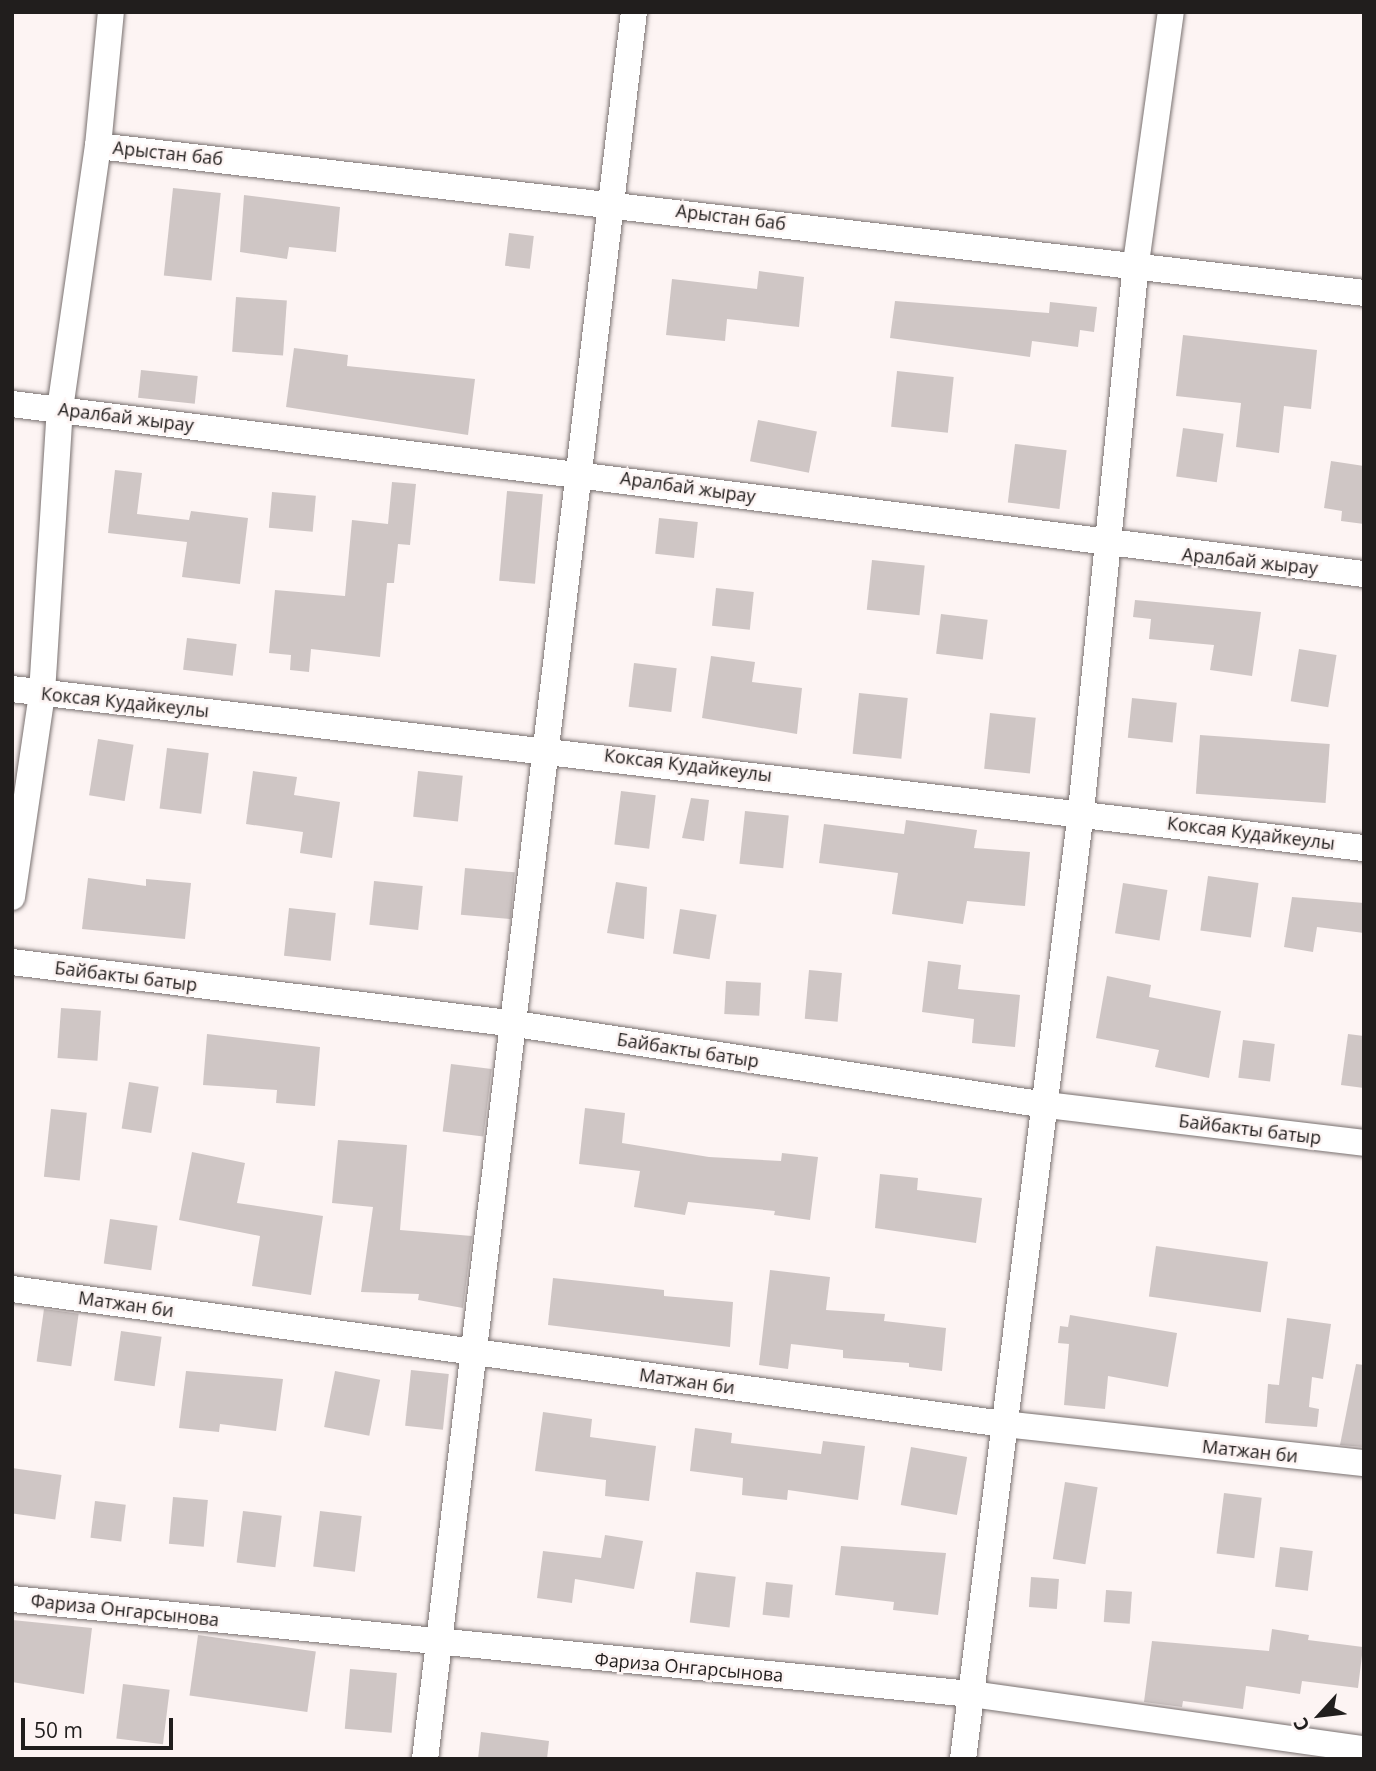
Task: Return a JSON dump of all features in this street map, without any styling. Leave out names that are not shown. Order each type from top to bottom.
[{"type":"street","points":[[12,897],[42,693],[60,409],[98,146],[111,12]]},
{"type":"street","points":[[425,1759],[516,1024],[634,12]]},
{"type":"street","points":[[963,1759],[1046,1105],[1110,545],[1136,263],[1171,12]]},
{"type":"street","name":"Арыстан баб","points":[[98,146],[1136,263],[1364,293]]},
{"type":"street","name":"Аралбай жырау","points":[[12,404],[579,472],[1110,545],[1364,573]]},
{"type":"street","name":"Коксая Кудайкеулы","points":[[12,689],[1080,811],[1364,848]]},
{"type":"street","name":"Байбакты батыр","points":[[12,962],[516,1024],[1046,1105],[1364,1143]]},
{"type":"street","name":"Матжан би","points":[[12,1289],[1004,1424],[1364,1463]]},
{"type":"street","name":"Фариза Онгарсынова","points":[[12,1599],[971,1694],[1364,1749]]},
{"type":"building","points":[[173,188],[221,193],[212,281],[164,276]]},
{"type":"building","points":[[244,195],[340,207],[336,252],[289,247],[287,259],[240,252]]},
{"type":"building","points":[[509,233],[534,236],[530,269],[505,266]]},
{"type":"building","points":[[759,271],[804,277],[799,327],[727,319],[725,341],[666,335],[672,279],[757,289]]},
{"type":"building","points":[[236,297],[287,301],[283,355],[232,352]]},
{"type":"building","points":[[895,301],[1049,313],[1050,302],[1097,307],[1094,332],[1080,330],[1078,347],[1032,341],[1030,357],[890,338]]},
{"type":"building","points":[[1183,335],[1317,350],[1311,409],[1284,406],[1279,453],[1236,447],[1241,403],[1176,396]]},
{"type":"building","points":[[294,348],[348,355],[347,366],[475,379],[468,435],[286,407]]},
{"type":"building","points":[[141,370],[198,376],[195,404],[138,398]]},
{"type":"building","points":[[897,371],[954,377],[948,433],[891,427]]},
{"type":"building","points":[[758,420],[817,431],[809,473],[750,461]]},
{"type":"building","points":[[1183,428],[1224,434],[1217,482],[1176,477]]},
{"type":"building","points":[[1015,444],[1067,450],[1059,509],[1008,503]]},
{"type":"building","points":[[1331,461],[1364,466],[1364,524],[1341,521],[1342,511],[1324,508]]},
{"type":"building","points":[[115,470],[142,473],[137,514],[189,520],[191,511],[248,518],[240,584],[182,577],[187,542],[108,533]]},
{"type":"building","points":[[392,482],[416,484],[410,545],[398,544],[394,583],[387,583],[380,657],[311,649],[309,672],[290,670],[291,655],[269,653],[275,590],[345,596],[352,520],[388,524]]},
{"type":"building","points":[[507,491],[543,494],[535,584],[499,581]]},
{"type":"building","points":[[272,492],[316,496],[313,532],[269,528]]},
{"type":"building","points":[[659,518],[698,522],[694,558],[655,554]]},
{"type":"building","points":[[872,560],[925,566],[919,615],[867,610]]},
{"type":"building","points":[[716,588],[754,592],[750,630],[712,626]]},
{"type":"building","points":[[1135,600],[1261,612],[1252,676],[1210,670],[1214,645],[1149,639],[1151,619],[1133,617]]},
{"type":"building","points":[[941,614],[988,620],[983,659],[936,654]]},
{"type":"building","points":[[187,638],[237,644],[233,676],[183,670]]},
{"type":"building","points":[[1299,649],[1337,655],[1328,707],[1291,701]]},
{"type":"building","points":[[711,656],[755,662],[752,682],[802,688],[797,734],[702,718]]},
{"type":"building","points":[[634,663],[677,668],[671,712],[629,707]]},
{"type":"building","points":[[859,693],[908,698],[901,759],[853,754]]},
{"type":"building","points":[[1132,698],[1177,703],[1173,742],[1128,738]]},
{"type":"building","points":[[990,713],[1036,718],[1030,774],[984,769]]},
{"type":"building","points":[[1200,735],[1330,744],[1326,803],[1196,794]]},
{"type":"building","points":[[98,739],[134,745],[125,801],[89,795]]},
{"type":"building","points":[[167,748],[209,753],[201,814],[160,809]]},
{"type":"building","points":[[253,771],[297,777],[294,795],[340,802],[332,858],[300,853],[303,832],[246,824]]},
{"type":"building","points":[[418,771],[463,776],[458,821],[413,817]]},
{"type":"building","points":[[621,791],[656,795],[649,849],[614,845]]},
{"type":"building","points":[[691,798],[709,800],[704,841],[682,838]]},
{"type":"building","points":[[745,811],[789,816],[783,868],[739,864]]},
{"type":"building","points":[[906,820],[977,830],[974,848],[1030,852],[1025,906],[967,901],[963,924],[892,914],[898,873],[819,863],[824,824],[904,834]]},
{"type":"building","points":[[465,868],[515,872],[511,919],[461,915]]},
{"type":"building","points":[[1208,876],[1259,883],[1251,938],[1200,930]]},
{"type":"building","points":[[88,878],[146,886],[146,879],[191,883],[185,939],[82,929]]},
{"type":"building","points":[[374,881],[423,886],[418,930],[369,925]]},
{"type":"building","points":[[616,882],[647,887],[644,939],[607,933]]},
{"type":"building","points":[[1123,883],[1167,890],[1159,940],[1115,933]]},
{"type":"building","points":[[1292,897],[1364,903],[1364,933],[1317,927],[1313,952],[1284,947]]},
{"type":"building","points":[[289,908],[336,913],[331,961],[284,956]]},
{"type":"building","points":[[680,909],[717,915],[710,959],[673,953]]},
{"type":"building","points":[[928,961],[961,965],[958,989],[1020,995],[1015,1047],[972,1043],[974,1019],[922,1012]]},
{"type":"building","points":[[809,970],[842,973],[838,1022],[805,1019]]},
{"type":"building","points":[[1107,976],[1151,985],[1149,997],[1221,1011],[1209,1078],[1155,1067],[1159,1050],[1096,1038]]},
{"type":"building","points":[[726,981],[761,983],[759,1016],[724,1014]]},
{"type":"building","points":[[61,1008],[101,1011],[97,1061],[58,1058]]},
{"type":"building","points":[[207,1034],[320,1047],[315,1106],[276,1103],[277,1090],[203,1085]]},
{"type":"building","points":[[1348,1034],[1364,1036],[1364,1088],[1341,1085]]},
{"type":"building","points":[[1243,1040],[1275,1044],[1270,1082],[1238,1078]]},
{"type":"building","points":[[451,1064],[492,1069],[483,1136],[443,1131]]},
{"type":"building","points":[[129,1082],[159,1087],[151,1133],[122,1128]]},
{"type":"building","points":[[585,1108],[625,1113],[622,1143],[709,1157],[781,1161],[782,1153],[818,1157],[810,1220],[774,1215],[775,1211],[688,1202],[685,1215],[634,1207],[640,1171],[579,1164]]},
{"type":"building","points":[[51,1109],[87,1113],[80,1180],[44,1177]]},
{"type":"building","points":[[338,1140],[407,1145],[400,1230],[472,1236],[463,1308],[418,1300],[419,1294],[361,1292],[373,1207],[332,1203]]},
{"type":"building","points":[[192,1152],[245,1163],[237,1203],[323,1216],[311,1295],[252,1286],[260,1236],[179,1220]]},
{"type":"building","points":[[880,1174],[918,1178],[917,1190],[982,1198],[976,1243],[875,1228]]},
{"type":"building","points":[[110,1219],[158,1226],[151,1270],[104,1264]]},
{"type":"building","points":[[1156,1246],[1268,1262],[1261,1312],[1149,1297]]},
{"type":"building","points":[[770,1270],[830,1277],[826,1310],[885,1314],[884,1321],[946,1328],[942,1371],[909,1367],[909,1363],[843,1358],[843,1350],[791,1344],[788,1369],[759,1365]]},
{"type":"building","points":[[553,1278],[664,1290],[664,1296],[733,1302],[730,1347],[548,1325]]},
{"type":"building","points":[[44,1309],[79,1314],[71,1366],[37,1361]]},
{"type":"building","points":[[1070,1315],[1177,1333],[1168,1387],[1108,1376],[1105,1409],[1064,1405],[1069,1344],[1058,1343],[1060,1326],[1068,1327]]},
{"type":"building","points":[[1287,1318],[1331,1324],[1323,1379],[1312,1377],[1309,1407],[1319,1409],[1317,1427],[1265,1423],[1268,1384],[1279,1385]]},
{"type":"building","points":[[121,1331],[162,1337],[155,1386],[114,1381]]},
{"type":"building","points":[[1356,1364],[1364,1365],[1364,1447],[1340,1445]]},
{"type":"building","points":[[411,1370],[449,1374],[443,1430],[405,1426]]},
{"type":"building","points":[[186,1371],[283,1379],[276,1431],[220,1424],[219,1432],[179,1428]]},
{"type":"building","points":[[335,1371],[380,1380],[369,1436],[324,1427]]},
{"type":"building","points":[[543,1412],[592,1419],[590,1437],[656,1446],[649,1501],[605,1496],[606,1480],[535,1471]]},
{"type":"building","points":[[695,1428],[732,1433],[731,1443],[821,1454],[823,1441],[865,1446],[858,1500],[788,1490],[787,1500],[742,1495],[743,1478],[690,1471]]},
{"type":"building","points":[[911,1447],[967,1457],[957,1515],[901,1505]]},
{"type":"building","points":[[12,1468],[62,1475],[55,1520],[12,1513]]},
{"type":"building","points":[[1065,1482],[1098,1487],[1085,1564],[1053,1559]]},
{"type":"building","points":[[1224,1493],[1262,1498],[1254,1558],[1217,1554]]},
{"type":"building","points":[[173,1497],[208,1500],[204,1547],[169,1544]]},
{"type":"building","points":[[95,1501],[126,1505],[121,1542],[90,1538]]},
{"type":"building","points":[[243,1511],[282,1516],[275,1567],[237,1563]]},
{"type":"building","points":[[320,1511],[362,1516],[355,1572],[313,1567]]},
{"type":"building","points":[[605,1535],[643,1541],[634,1589],[575,1579],[572,1603],[537,1598],[543,1551],[601,1558]]},
{"type":"building","points":[[841,1546],[946,1553],[938,1615],[893,1610],[894,1602],[835,1595]]},
{"type":"building","points":[[1280,1547],[1313,1551],[1308,1591],[1275,1587]]},
{"type":"building","points":[[696,1572],[736,1577],[729,1627],[690,1623]]},
{"type":"building","points":[[1031,1577],[1059,1579],[1057,1609],[1029,1607]]},
{"type":"building","points":[[766,1582],[793,1585],[789,1618],[763,1615]]},
{"type":"building","points":[[1106,1590],[1132,1592],[1130,1624],[1104,1622]]},
{"type":"building","points":[[12,1620],[92,1628],[84,1694],[12,1682]]},
{"type":"building","points":[[1272,1629],[1309,1635],[1308,1640],[1363,1647],[1358,1688],[1302,1681],[1300,1694],[1246,1686],[1243,1709],[1183,1701],[1182,1707],[1144,1702],[1152,1641],[1269,1651]]},
{"type":"building","points":[[198,1635],[316,1652],[307,1712],[190,1695]]},
{"type":"building","points":[[350,1669],[397,1673],[392,1733],[345,1729]]},
{"type":"building","points":[[123,1684],[170,1690],[163,1744],[116,1739]]},
{"type":"building","points":[[481,1732],[549,1741],[547,1759],[478,1759]]}]
